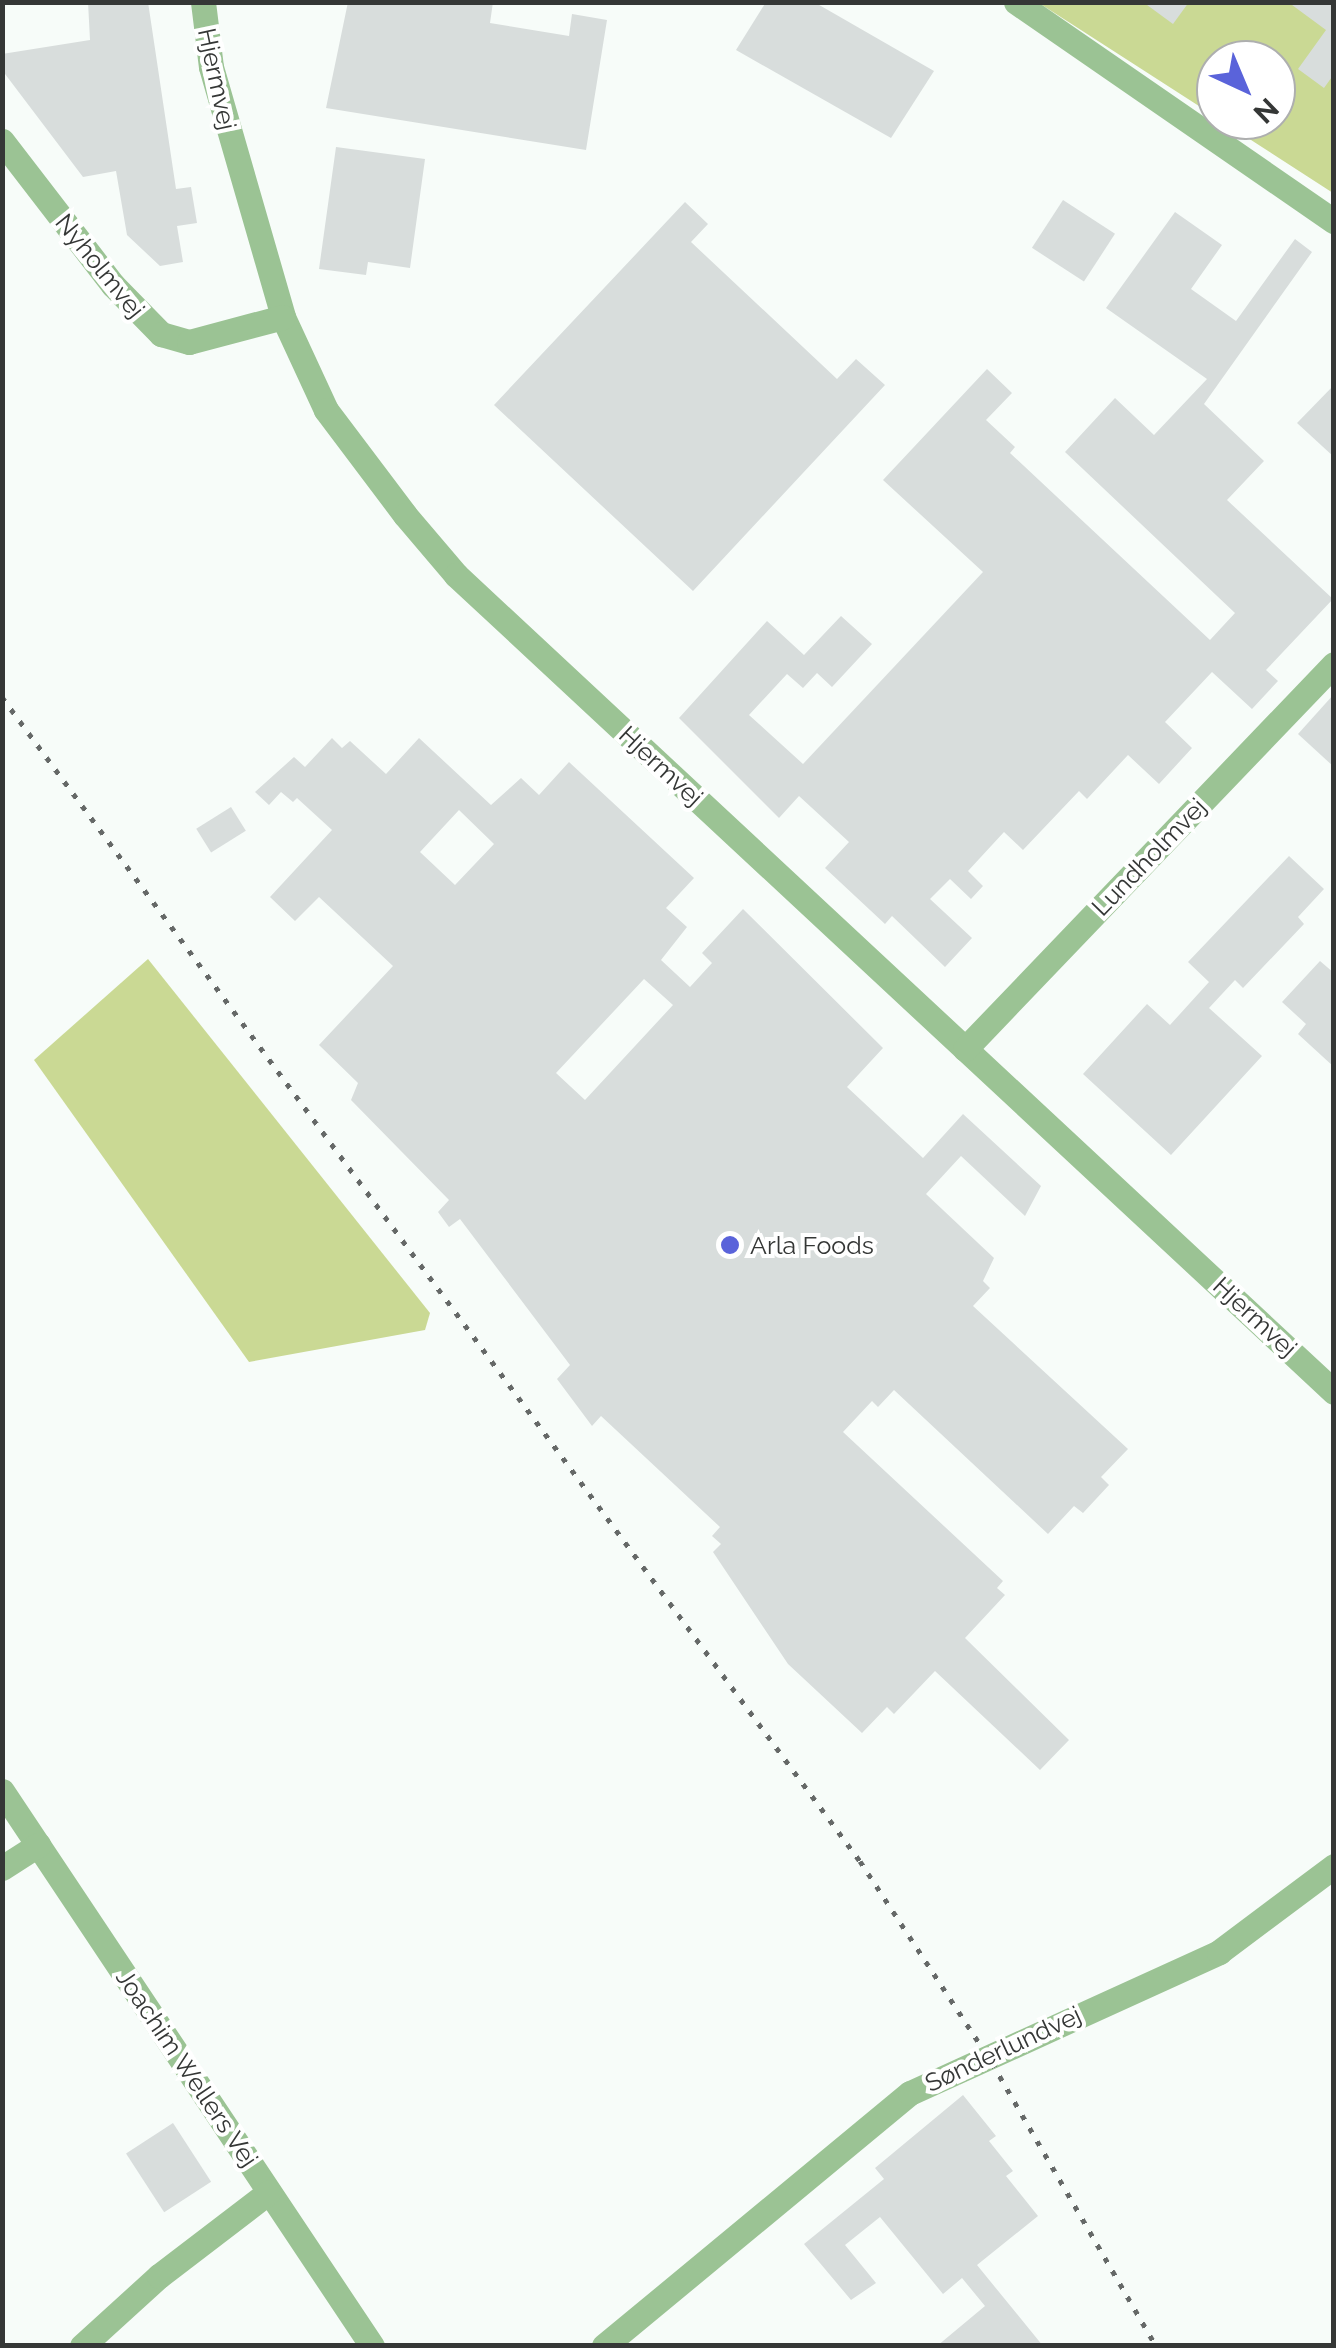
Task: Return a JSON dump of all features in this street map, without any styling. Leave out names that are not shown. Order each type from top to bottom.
[{"type":"street","name":"Hjermvej","points":[[203,2],[220,101],[283,317],[326,410],[456,575],[1334,1392]]},
{"type":"street","points":[[1016,2],[1334,221]]},
{"type":"street","name":"Nyholmvej","points":[[2,141],[113,285],[161,334],[189,342],[283,317]]},
{"type":"street","name":"Lundholmvej","points":[[964,1049],[1334,664]]},
{"type":"street","name":"Joachim Wellers Vej","points":[[2,1791],[372,2346]]},
{"type":"street","points":[[2,1868],[38,1845]]},
{"type":"street","name":"Sønderlundvej","points":[[604,2346],[935,2079],[1219,1952],[1334,1866]]},
{"type":"street","points":[[82,2346],[159,2276],[269,2192]]},
{"type":"green space","points":[[1039,3],[1333,3],[1333,193],[1251,140],[1296,140],[1296,40],[1196,40],[1196,104]]},
{"type":"green space","points":[[148,959],[430,1313],[425,1330],[249,1362],[34,1060]]},
{"type":"building","points":[[88,2],[148,2],[176,189],[191,187],[197,223],[177,226],[183,262],[160,266],[127,235],[116,171],[83,177],[2,70],[2,54],[90,40]]},
{"type":"building","points":[[348,2],[493,2],[490,23],[569,36],[572,14],[607,20],[586,150],[326,108]]},
{"type":"building","points":[[766,2],[814,2],[934,71],[891,138],[736,50]]},
{"type":"building","points":[[1143,2],[1189,2],[1173,24]]},
{"type":"building","points":[[1288,2],[1334,2],[1334,74],[1324,88],[1298,69],[1326,30]]},
{"type":"building","points":[[336,147],[425,159],[410,268],[368,262],[366,275],[319,269]]},
{"type":"building","points":[[1063,200],[1115,234],[1084,282],[1032,248]]},
{"type":"building","points":[[685,202],[708,224],[691,242],[837,379],[856,359],[885,385],[693,591],[494,405]]},
{"type":"building","points":[[1175,212],[1222,245],[1191,289],[1236,321],[1295,239],[1312,252],[1204,404],[1264,461],[1227,500],[1333,599],[1266,670],[1278,681],[1252,709],[1212,672],[1165,722],[1192,748],[1159,784],[1128,755],[1087,799],[1079,791],[1023,850],[1004,832],[968,871],[983,886],[971,899],[950,879],[930,899],[972,938],[945,967],[892,916],[885,924],[825,868],[849,842],[799,796],[779,818],[679,718],[767,621],[804,655],[841,616],[872,644],[832,687],[817,673],[803,688],[787,674],[749,715],[803,764],[983,572],[883,480],[987,369],[1012,393],[986,420],[1015,447],[1010,453],[1210,640],[1235,613],[1065,452],[1115,398],[1154,435],[1207,379],[1106,308]]},
{"type":"building","points":[[1334,385],[1334,457],[1297,423]]},
{"type":"building","points":[[1334,694],[1334,767],[1298,734]]},
{"type":"building","name":"Arla Foods","points":[[332,738],[342,748],[350,741],[386,774],[419,738],[491,805],[521,778],[539,795],[569,762],[694,878],[666,908],[687,927],[661,960],[690,987],[712,963],[702,953],[743,909],[883,1048],[847,1087],[923,1158],[963,1114],[1041,1186],[1025,1216],[961,1156],[926,1194],[994,1258],[983,1281],[990,1288],[973,1306],[1128,1449],[1101,1477],[1109,1485],[1083,1513],[1074,1506],[1048,1534],[894,1390],[878,1407],[872,1401],[843,1432],[1003,1581],[997,1588],[1005,1595],[965,1638],[1069,1740],[1040,1770],[935,1671],[894,1714],[887,1707],[862,1733],[788,1664],[713,1552],[721,1544],[712,1536],[720,1527],[601,1416],[592,1426],[557,1379],[570,1365],[460,1219],[449,1227],[438,1212],[449,1200],[351,1100],[358,1083],[319,1045],[393,966],[319,897],[295,921],[270,897],[332,830],[297,798],[293,802],[281,792],[269,805],[255,792],[294,757],[305,767]],"holes":[[[459,810],[494,844],[455,885],[420,852]],[[644,979],[673,1005],[585,1100],[556,1073]]]},
{"type":"building","points":[[231,807],[246,831],[211,852],[196,829]]},
{"type":"building","points":[[1289,856],[1324,889],[1298,917],[1304,924],[1243,988],[1235,980],[1209,1008],[1262,1056],[1171,1155],[1083,1074],[1147,1004],[1170,1025],[1209,982],[1188,962]]},
{"type":"building","points":[[1320,961],[1334,973],[1334,1067],[1298,1034],[1306,1024],[1282,1002]]},
{"type":"building","points":[[963,2095],[996,2136],[989,2141],[1013,2171],[1006,2176],[1038,2216],[977,2265],[1043,2346],[937,2346],[985,2306],[962,2278],[943,2294],[880,2217],[845,2245],[876,2283],[851,2300],[804,2244],[884,2179],[875,2168]]},
{"type":"building","points":[[173,2123],[211,2182],[164,2212],[126,2153]]},
{"type":"railway","points":[[2,697],[860,1861],[992,2063],[1156,2346]]},
{"type":"place","name":"Arla Foods","points":[[730,1245]]}]
